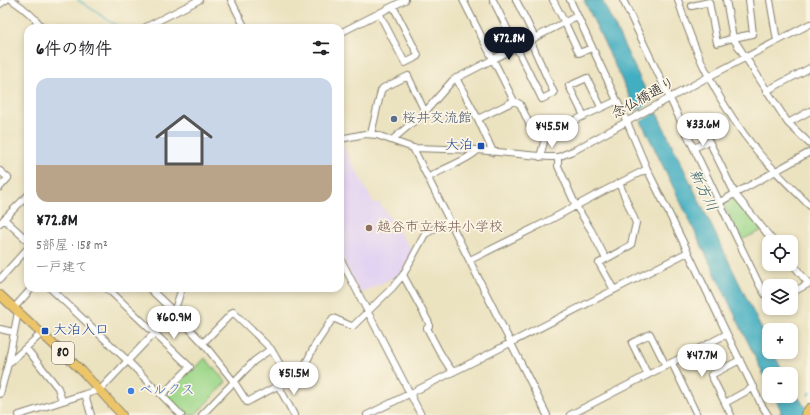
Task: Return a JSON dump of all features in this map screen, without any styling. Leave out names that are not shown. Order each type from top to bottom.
[{"type":"highway","points":[[806,415],[810,409]]},
{"type":"main road","name":"80","points":[[0,296],[82,371],[122,415]]},
{"type":"street","points":[[0,4],[6,0]]},
{"type":"street","points":[[12,0],[28,12],[39,24]]},
{"type":"street","points":[[152,24],[199,0]]},
{"type":"street","points":[[231,0],[243,24]]},
{"type":"street","points":[[344,31],[405,0]]},
{"type":"street","points":[[463,0],[514,101],[520,104],[533,132],[545,138]]},
{"type":"street","points":[[493,0],[542,99],[554,93],[516,0]]},
{"type":"street","points":[[553,0],[579,53],[592,48]]},
{"type":"street","points":[[570,0],[616,101],[629,121],[647,169],[761,404],[768,415]]},
{"type":"street","points":[[623,0],[762,289]]},
{"type":"street","points":[[678,0],[686,26],[708,77],[727,110],[757,151],[810,206]]},
{"type":"street","points":[[726,0],[733,38],[788,123],[810,144]]},
{"type":"street","points":[[692,6],[710,2],[717,43],[753,34],[748,0]]},
{"type":"street","points":[[770,0],[777,40]]},
{"type":"street","points":[[379,13],[405,63],[418,55],[393,6]]},
{"type":"street","points":[[392,140],[425,112],[456,78],[578,16]]},
{"type":"street","name":"念仏橋通り","points":[[344,138],[371,134],[382,136],[414,148],[478,150],[540,157],[558,157],[576,150],[708,77],[810,24]]},
{"type":"street","points":[[766,91],[810,68]]},
{"type":"street","points":[[371,134],[381,91],[383,88],[408,76],[425,112]]},
{"type":"street","points":[[456,78],[478,119],[493,152]]},
{"type":"street","points":[[584,116],[569,86],[587,78],[602,107]]},
{"type":"street","points":[[478,119],[514,101]]},
{"type":"street","points":[[540,157],[545,138],[554,130],[616,101]]},
{"type":"street","points":[[788,123],[810,110]]},
{"type":"street","points":[[694,148],[709,141],[735,194],[768,235]]},
{"type":"street","points":[[414,148],[449,221],[512,342],[547,415]]},
{"type":"street","points":[[428,178],[464,160],[478,150]]},
{"type":"street","points":[[720,202],[810,152]]},
{"type":"street","points":[[558,157],[558,166],[576,206],[591,230],[606,259]]},
{"type":"street","points":[[470,260],[647,169]]},
{"type":"street","points":[[0,171],[8,178],[0,187]]},
{"type":"street","points":[[614,290],[599,263],[631,245],[636,223],[619,183]]},
{"type":"street","points":[[24,201],[2,221],[24,238]]},
{"type":"street","points":[[153,292],[174,312],[202,343],[234,382],[247,402],[300,375],[314,347],[333,318],[353,326],[392,288],[403,275],[425,234],[449,221]]},
{"type":"street","points":[[0,278],[24,252]]},
{"type":"street","points":[[367,415],[688,252]]},
{"type":"street","points":[[344,266],[421,415]]},
{"type":"street","points":[[798,270],[809,283],[798,289]]},
{"type":"street","points":[[403,275],[429,324],[427,328],[430,334],[448,367],[453,372]]},
{"type":"street","points":[[0,394],[8,364],[14,332],[16,310],[29,292]]},
{"type":"street","points":[[54,292],[128,361],[181,415]]},
{"type":"street","points":[[111,292],[190,367],[162,395]]},
{"type":"street","points":[[19,415],[100,390],[174,312],[181,292]]},
{"type":"street","points":[[202,343],[233,312],[271,349],[289,380]]},
{"type":"street","points":[[0,329],[14,332]]},
{"type":"street","points":[[8,364],[42,334]]},
{"type":"street","points":[[648,375],[632,343],[650,334],[669,364],[697,415]]},
{"type":"street","points":[[570,415],[727,334]]},
{"type":"street","points":[[26,348],[58,388],[62,401]]},
{"type":"street","points":[[202,415],[254,361],[271,349]]},
{"type":"street","points":[[731,415],[711,375],[740,360]]},
{"type":"street","points":[[278,385],[294,415]]},
{"type":"street","points":[[725,403],[754,388]]},
{"type":"street","points":[[85,394],[91,415]]},
{"type":"shaded area","name":"越谷市立桜井小学校","points":[[344,147],[374,204],[379,202],[413,252],[400,274],[360,294],[344,260]]},
{"type":"green space","points":[[735,197],[761,227],[761,231],[743,239],[740,238],[723,203]]},
{"type":"green space","points":[[205,358],[226,382],[195,415],[185,415],[166,397],[167,394],[190,370],[193,371]]},
{"type":"water","points":[[584,0],[602,0],[762,330],[762,359],[776,359],[780,367],[762,367],[762,371]]},
{"type":"water","points":[[798,397],[810,411],[810,415],[780,415],[781,410],[778,403],[798,403]]},
{"type":"pier","points":[[654,101],[658,111],[639,122],[634,112]]},
{"type":"waterway","points":[[78,0],[114,24]]},
{"type":"place","name":"桜井交流館","points":[[394,119]]},
{"type":"place","name":"大泊","points":[[481,146]]},
{"type":"place","name":"越谷市立桜井小学校","points":[[369,228]]},
{"type":"place","name":"大泊入口","points":[[45,331]]},
{"type":"place","name":"ベルクス","points":[[131,391]]},
{"type":"water label","name":"新方川","points":[[702,191]]}]
